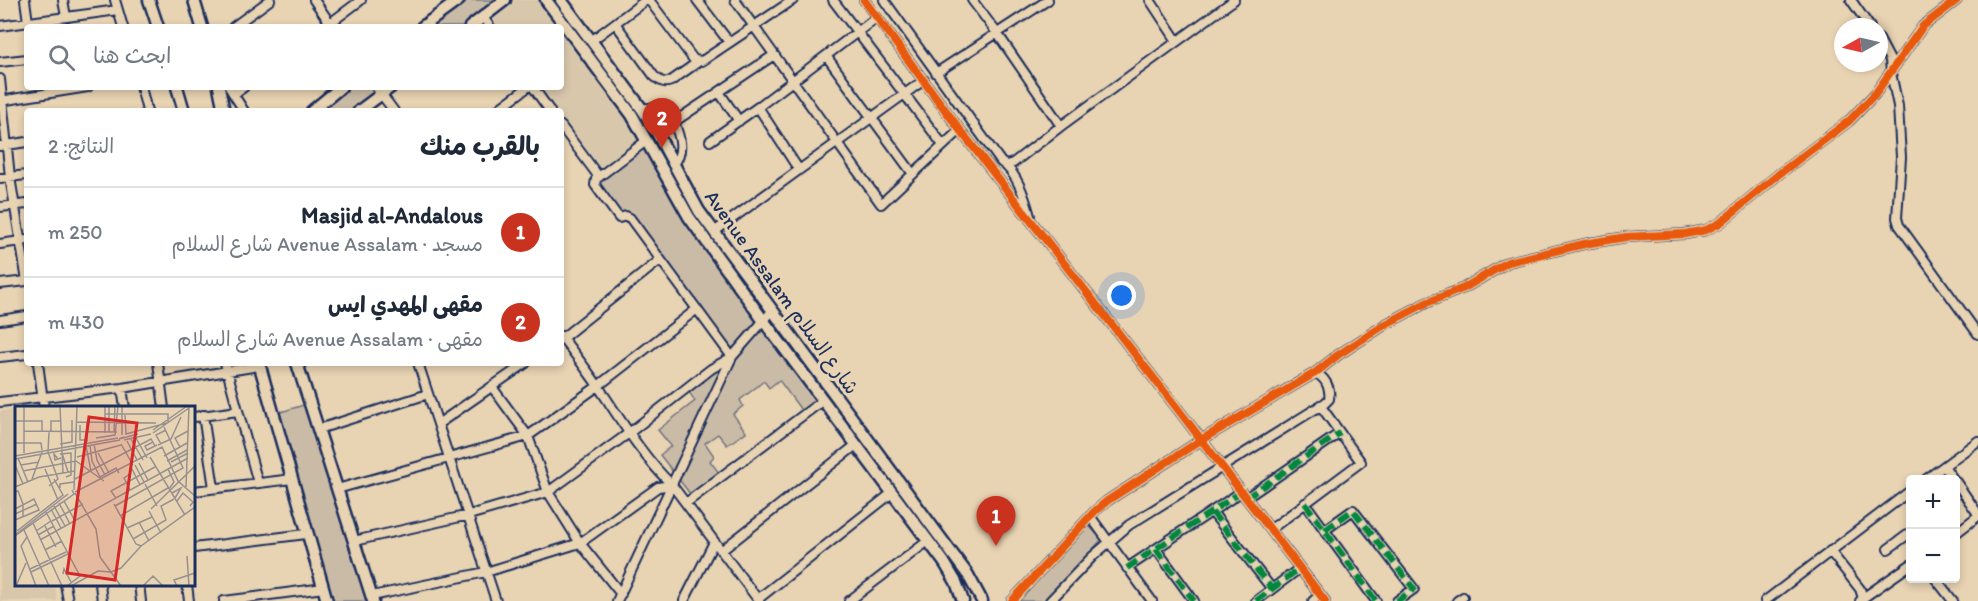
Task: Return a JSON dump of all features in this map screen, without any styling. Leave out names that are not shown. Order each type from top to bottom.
[{"type":"street","points":[[25,0],[28,22]]},
{"type":"street","points":[[63,0],[66,17]]},
{"type":"street","points":[[115,0],[122,24]]},
{"type":"street","points":[[149,0],[157,24]]},
{"type":"street","points":[[194,0],[201,24]]},
{"type":"street","points":[[236,24],[270,0]]},
{"type":"street","points":[[314,0],[328,24]]},
{"type":"street","points":[[331,24],[360,0]]},
{"type":"street","points":[[426,24],[459,0]]},
{"type":"street","points":[[474,24],[505,0]]},
{"type":"street","name":"Avenue Assalam شارع السلام","points":[[546,0],[564,24]]},
{"type":"street","name":"Avenue Assalam شارع السلام","points":[[561,0],[642,109],[658,135],[673,165],[689,217],[928,541],[956,582],[963,601]]},
{"type":"street","points":[[591,41],[648,0],[694,60],[698,62]]},
{"type":"street","points":[[697,0],[729,42]]},
{"type":"street","points":[[735,0],[881,204],[960,130]]},
{"type":"street","points":[[833,0],[943,145]]},
{"type":"street","points":[[864,0],[960,130],[1271,529],[1322,598],[1312,601]]},
{"type":"street","points":[[884,0],[1001,162],[1006,165],[1024,196],[1031,220]]},
{"type":"street","points":[[972,0],[1061,126]]},
{"type":"street","points":[[936,73],[1048,0]]},
{"type":"street","points":[[1150,0],[1177,41]]},
{"type":"street","points":[[1006,165],[1013,163],[1234,0]]},
{"type":"street","points":[[1851,0],[1864,18]]},
{"type":"street","points":[[1012,601],[1090,516],[1107,501],[1201,440],[1315,373],[1386,324],[1426,303],[1464,288],[1508,262],[1616,239],[1685,234],[1706,230],[1720,223],[1779,174],[1849,121],[1875,94],[1923,26],[1957,0]]},
{"type":"street","points":[[615,23],[654,76],[667,83],[789,1]]},
{"type":"street","points":[[0,26],[118,10]]},
{"type":"street","points":[[483,17],[488,24]]},
{"type":"street","points":[[710,141],[827,57],[876,18]]},
{"type":"street","name":"Avenue Assalam شارع السلام","points":[[564,24],[632,115],[646,141],[679,188],[959,561],[982,601]]},
{"type":"street","points":[[674,122],[774,55]]},
{"type":"street","points":[[1888,56],[1898,106],[1900,134],[1901,180],[1897,218],[1899,225],[1978,334]]},
{"type":"street","points":[[827,57],[913,174]]},
{"type":"street","points":[[0,62],[24,59]]},
{"type":"street","points":[[0,79],[4,146],[14,205],[24,241],[0,244]]},
{"type":"street","points":[[714,232],[924,80]]},
{"type":"street","points":[[1,101],[69,90]]},
{"type":"street","points":[[142,90],[146,108]]},
{"type":"street","points":[[178,90],[183,108]]},
{"type":"street","points":[[220,90],[223,108]]},
{"type":"street","points":[[316,108],[337,90]]},
{"type":"street","points":[[500,108],[526,90]]},
{"type":"street","points":[[532,90],[548,108]]},
{"type":"street","points":[[232,91],[242,108]]},
{"type":"street","points":[[362,108],[379,91],[392,108]]},
{"type":"street","points":[[719,92],[739,121]]},
{"type":"street","points":[[642,109],[653,107],[661,110],[674,122],[680,143],[680,153],[673,165]]},
{"type":"street","points":[[758,107],[799,170]]},
{"type":"street","points":[[564,136],[599,177]]},
{"type":"street","points":[[646,141],[594,180],[595,184],[620,218],[626,216],[630,218],[732,357]]},
{"type":"street","points":[[4,146],[24,143]]},
{"type":"street","points":[[0,178],[24,175]]},
{"type":"street","points":[[0,207],[24,204]]},
{"type":"street","points":[[564,336],[660,260]]},
{"type":"street","points":[[0,284],[24,281]]},
{"type":"street","points":[[337,489],[449,456],[528,436],[598,386],[697,309]]},
{"type":"street","points":[[492,387],[528,436],[548,492],[580,543],[619,597],[732,357],[772,311]]},
{"type":"street","points":[[0,320],[24,316]]},
{"type":"street","points":[[564,342],[598,386],[629,433],[686,503],[758,600],[892,493]]},
{"type":"street","points":[[0,357],[24,354]]},
{"type":"street","points":[[354,541],[469,515],[548,492],[711,369],[732,357]]},
{"type":"street","points":[[38,366],[44,406]]},
{"type":"street","points":[[158,366],[164,406]]},
{"type":"street","points":[[0,402],[122,388],[227,367],[243,366]]},
{"type":"street","points":[[259,366],[327,601]]},
{"type":"street","points":[[298,366],[372,598],[486,572],[580,543],[658,488],[672,485]]},
{"type":"street","points":[[419,366],[496,601]]},
{"type":"street","points":[[438,424],[522,366]]},
{"type":"street","points":[[227,367],[258,483]]},
{"type":"street","points":[[1050,601],[1108,542],[1130,525],[1329,399],[1323,378],[1315,373]]},
{"type":"street","points":[[122,388],[125,406]]},
{"type":"street","points":[[319,429],[428,394]]},
{"type":"street","points":[[686,503],[822,400]]},
{"type":"street","points":[[1271,529],[1361,462],[1320,405]]},
{"type":"street","points":[[195,417],[238,411]]},
{"type":"street","points":[[203,415],[214,488]]},
{"type":"street","points":[[1127,568],[1340,433]]},
{"type":"street","points":[[1932,475],[1978,441]]},
{"type":"street","points":[[721,551],[856,445]]},
{"type":"street","points":[[1944,466],[1951,475]]},
{"type":"street","points":[[195,491],[292,479]]},
{"type":"street","points":[[1960,488],[1978,515],[1960,530]]},
{"type":"street","points":[[1765,601],[1906,495]]},
{"type":"street","points":[[1305,503],[1376,601]]},
{"type":"street","points":[[1325,530],[1353,510],[1414,589],[1397,601]]},
{"type":"street","points":[[1212,512],[1272,589]]},
{"type":"street","points":[[1090,516],[1152,601]]},
{"type":"street","points":[[195,548],[306,534]]},
{"type":"street","points":[[1888,549],[1906,536]]},
{"type":"street","points":[[849,601],[928,541]]},
{"type":"street","points":[[684,601],[714,542]]},
{"type":"street","points":[[1156,549],[1194,601]]},
{"type":"street","points":[[1830,551],[1860,589],[1861,600],[1906,568]]},
{"type":"street","points":[[1256,601],[1300,568]]},
{"type":"street","points":[[1938,583],[1953,601]]},
{"type":"street","points":[[65,586],[68,601]]},
{"type":"street","points":[[100,586],[102,601]]},
{"type":"street","points":[[139,586],[141,601]]},
{"type":"street","points":[[187,586],[189,601]]},
{"type":"street","points":[[224,601],[292,597],[324,588]]},
{"type":"shaded area","points":[[460,0],[505,0],[473,24],[429,24]]},
{"type":"shaded area","points":[[505,0],[546,0],[563,24],[488,24],[483,17]]},
{"type":"shaded area","points":[[564,25],[646,141],[599,177],[564,130],[564,108],[548,108],[535,90],[564,90]]},
{"type":"shaded area","points":[[342,90],[385,90],[361,108],[318,108]]},
{"type":"shaded area","points":[[646,141],[674,191],[822,401],[801,410],[779,380],[769,388],[764,381],[740,400],[743,406],[733,414],[746,432],[727,445],[718,434],[705,443],[714,456],[710,461],[720,474],[680,504],[691,495],[660,455],[671,446],[658,430],[695,401],[689,392],[732,357],[626,216],[621,219],[593,181]]},
{"type":"shaded area","points":[[307,404],[370,601],[323,601],[271,415]]},
{"type":"shaded area","points":[[15,409],[15,586],[55,586],[57,601],[0,601],[0,411]]},
{"type":"shaded area","points":[[1086,523],[1102,539],[1046,601],[1015,601]]},
{"type":"marked path","points":[[1246,498],[1340,433]]},
{"type":"marked path","points":[[1127,568],[1241,492]]},
{"type":"marked path","points":[[1305,503],[1376,601]]},
{"type":"marked path","points":[[1325,530],[1353,510],[1414,589],[1397,601]]},
{"type":"marked path","points":[[1212,512],[1272,589]]},
{"type":"marked path","points":[[1156,549],[1194,601]]},
{"type":"marked path","points":[[1256,601],[1300,568]]},
{"type":"cycle path","points":[[864,0],[960,130],[1325,601]]},
{"type":"cycle path","points":[[1012,601],[1095,511],[1107,501],[1201,440],[1315,373],[1386,324],[1426,303],[1464,288],[1508,262],[1584,244],[1626,237],[1685,234],[1706,230],[1720,223],[1779,174],[1849,121],[1875,94],[1923,26],[1957,0]]},
{"type":"place","name":"مقهى المهدي ايس","points":[[662,148]]},
{"type":"place","name":"Masjid al-Andalous","points":[[996,546]]}]
